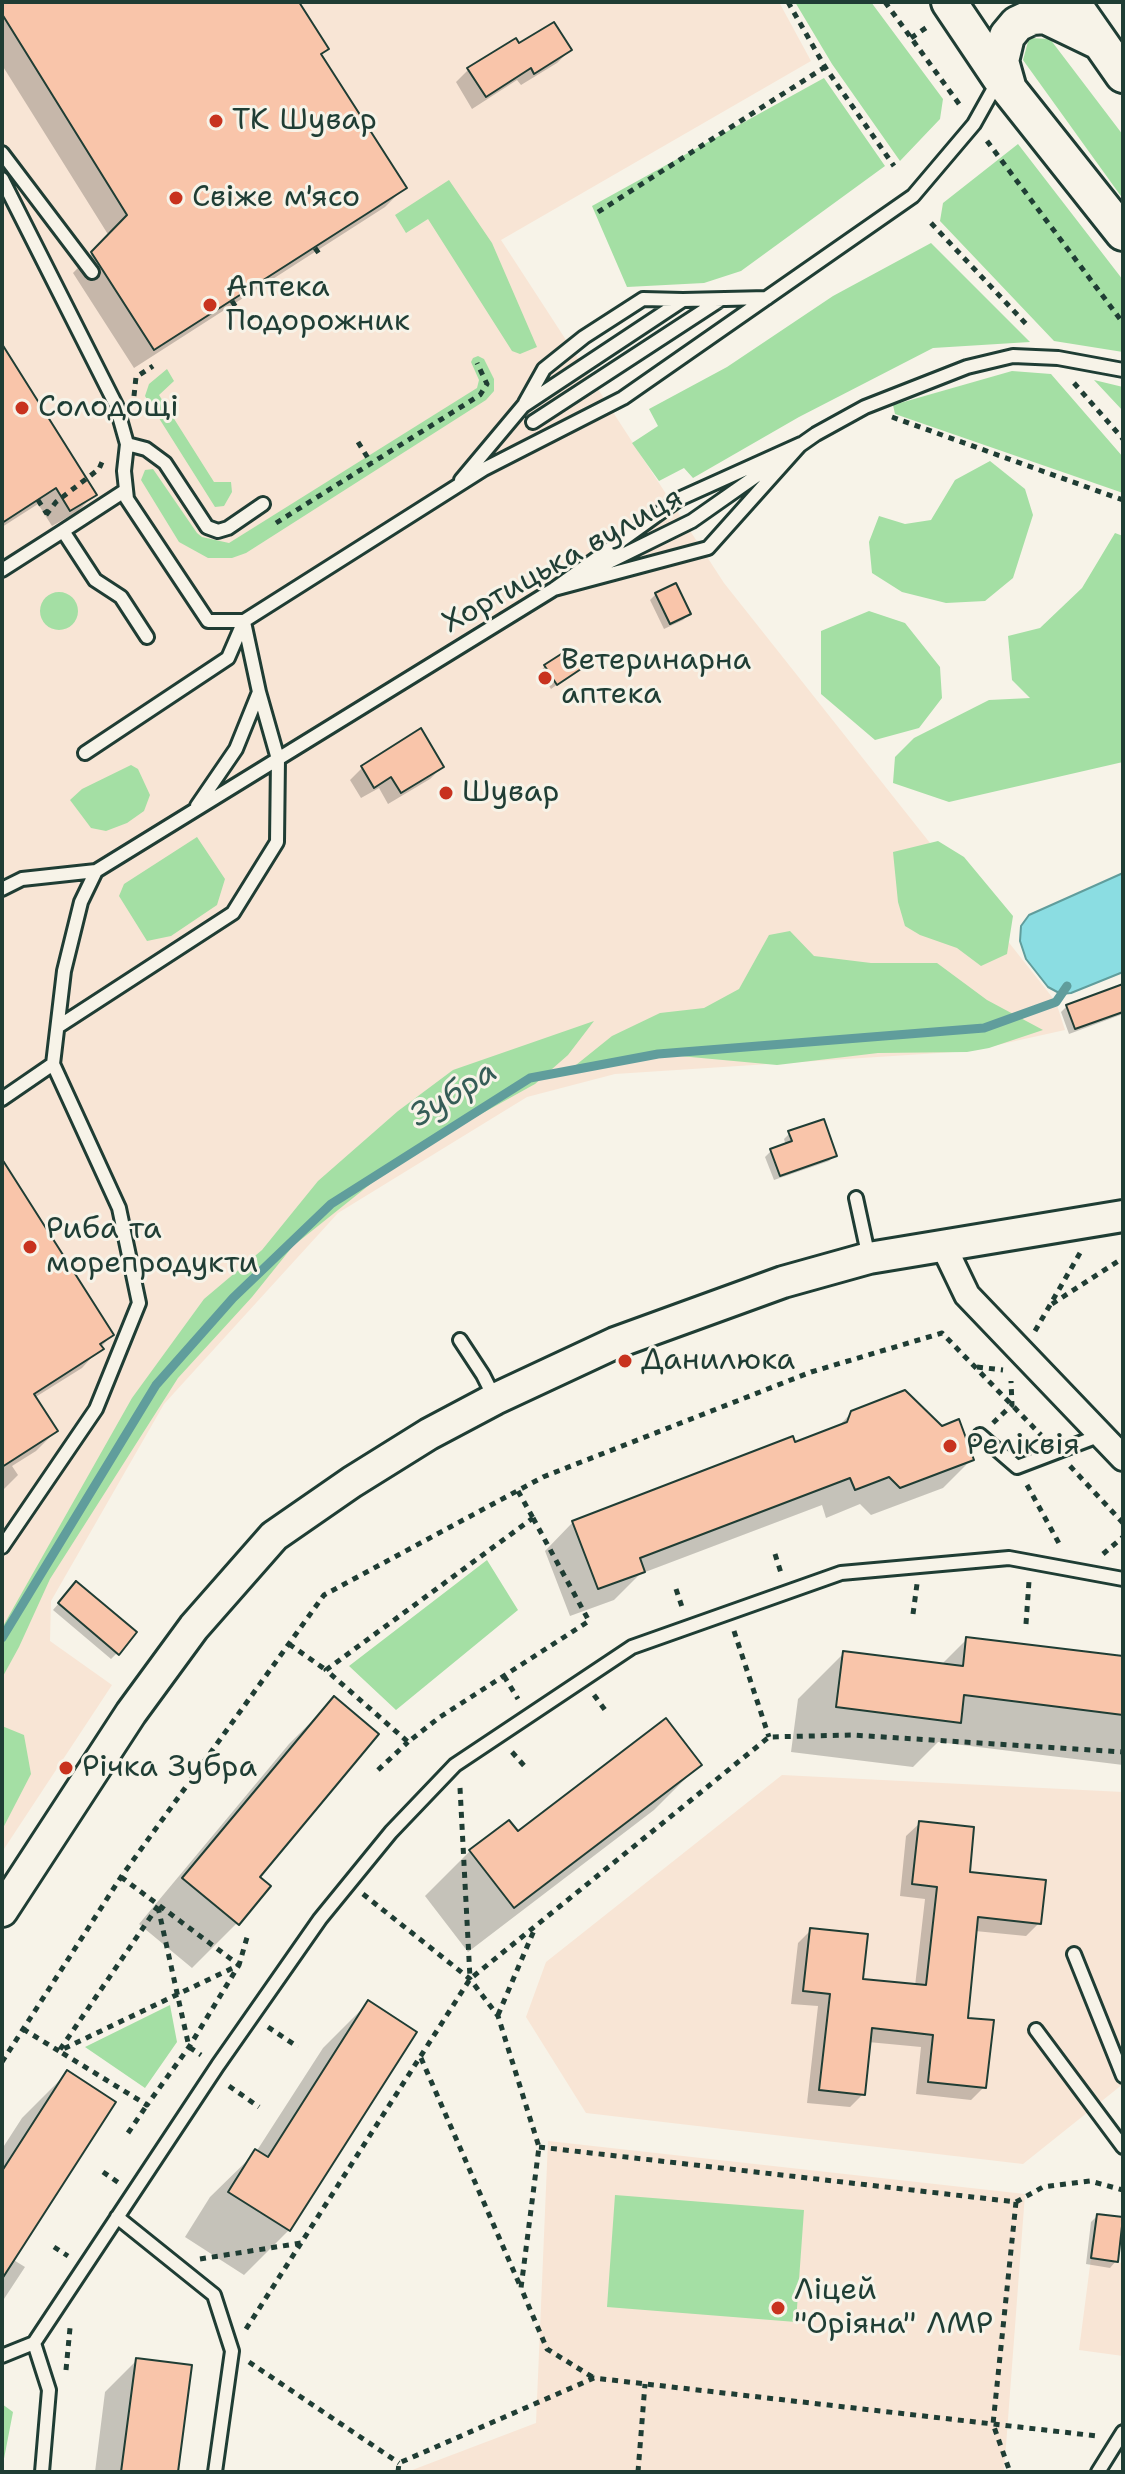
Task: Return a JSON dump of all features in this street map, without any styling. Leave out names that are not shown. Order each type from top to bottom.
[{"type":"main road","points":[[1072,2],[1123,75]]},
{"type":"main road","points":[[939,13],[1004,82],[1123,233]]},
{"type":"main road","points":[[1004,82],[1001,61],[1007,36],[1017,24],[1032,17],[1045,16],[1097,41]]},
{"type":"street","points":[[2,1911],[149,1689],[194,1627],[274,1536],[429,1434],[495,1399],[634,1335],[783,1282],[869,1258],[1123,1216]]},
{"type":"street","points":[[943,1245],[967,1295],[1123,1458]]},
{"type":"lane","points":[[2,179],[116,405],[127,444],[124,471],[127,499],[208,621],[244,621],[484,469],[623,398],[913,196],[974,124],[1004,82]]},
{"type":"lane","points":[[2,153],[92,272]]},
{"type":"lane","points":[[453,489],[523,406],[544,369],[584,337],[643,299],[767,298]]},
{"type":"lane","points":[[523,406],[683,300]]},
{"type":"lane","points":[[533,422],[720,300]]},
{"type":"lane","name":"Хортицька вулиця","points":[[2,889],[22,879],[96,871],[554,589],[692,521],[801,444],[865,407],[967,367],[1013,356],[1058,358],[1123,370]]},
{"type":"lane","points":[[127,444],[146,449],[165,463],[207,527],[218,531],[228,528],[263,504]]},
{"type":"lane","points":[[554,589],[708,548],[801,444]]},
{"type":"lane","points":[[554,589],[679,499],[801,444]]},
{"type":"lane","points":[[2,570],[126,490]]},
{"type":"lane","points":[[63,531],[95,580],[121,597],[147,637]]},
{"type":"lane","points":[[59,1026],[233,913],[277,842],[278,759],[259,692],[244,621]]},
{"type":"lane","points":[[85,753],[228,658],[244,621]]},
{"type":"lane","points":[[193,812],[236,749],[259,692]]},
{"type":"lane","points":[[2,1547],[96,1409],[139,1303],[119,1208],[53,1064],[64,971],[81,902],[96,871]]},
{"type":"lane","points":[[2,1099],[53,1064]]},
{"type":"lane","points":[[856,1198],[869,1258]]},
{"type":"lane","points":[[460,1340],[495,1399]]},
{"type":"lane","points":[[980,1435],[1017,1467],[1101,1435]]},
{"type":"lane","points":[[2,2356],[34,2343],[218,2065],[320,1919],[391,1832],[455,1765],[632,1647],[841,1573],[1009,1558],[1116,1578],[1123,1566]]},
{"type":"lane","points":[[1074,1954],[1123,2076]]},
{"type":"lane","points":[[1036,2030],[1123,2147]]},
{"type":"lane","points":[[117,2217],[214,2295],[232,2351],[215,2472]]},
{"type":"lane","points":[[34,2343],[49,2390],[42,2472]]},
{"type":"lane","points":[[1098,2472],[1120,2436]]},
{"type":"path","points":[[788,2],[825,67],[894,166]]},
{"type":"path","points":[[885,2],[955,99]]},
{"type":"path","points":[[911,38],[939,13]]},
{"type":"path","points":[[598,212],[825,67]]},
{"type":"path","points":[[997,156],[1123,323]]},
{"type":"path","points":[[931,223],[1028,326]]},
{"type":"path","points":[[315,248],[320,255]]},
{"type":"path","points":[[232,301],[237,309]]},
{"type":"path","points":[[267,529],[480,395],[487,384],[477,363]]},
{"type":"path","points":[[36,523],[56,502],[99,469],[135,393],[136,377],[153,366]]},
{"type":"path","points":[[1067,375],[1123,439]]},
{"type":"path","points":[[865,407],[1123,500]]},
{"type":"path","points":[[358,442],[371,463]]},
{"type":"path","points":[[38,500],[47,514]]},
{"type":"path","points":[[1029,1342],[1085,1246]]},
{"type":"path","points":[[1051,1304],[1123,1258]]},
{"type":"path","points":[[2,2062],[121,1877],[324,1595],[543,1477],[811,1372],[942,1333],[1123,1523]]},
{"type":"path","points":[[976,1367],[1010,1371],[1012,1405]]},
{"type":"path","points":[[980,1435],[1012,1405]]},
{"type":"path","points":[[1017,1467],[1062,1548],[1049,1546]]},
{"type":"path","points":[[378,1770],[440,1717],[589,1621],[518,1491]]},
{"type":"path","points":[[326,1670],[533,1518]]},
{"type":"path","points":[[1091,1552],[1105,1555],[1123,1537]]},
{"type":"path","points":[[775,1554],[782,1577]]},
{"type":"path","points":[[768,1582],[794,1572]]},
{"type":"path","points":[[1026,1624],[1029,1578],[1044,1581]]},
{"type":"path","points":[[904,1584],[931,1582]]},
{"type":"path","points":[[913,1614],[917,1583]]},
{"type":"path","points":[[676,1589],[684,1612]]},
{"type":"path","points":[[720,1632],[747,1623]]},
{"type":"path","points":[[733,1628],[769,1737]]},
{"type":"path","points":[[289,1644],[326,1670],[408,1742]]},
{"type":"path","points":[[504,1676],[519,1701]]},
{"type":"path","points":[[592,1692],[608,1714]]},
{"type":"path","points":[[507,1709],[532,1693]]},
{"type":"path","points":[[232,2351],[470,1979],[769,1737],[852,1735],[1123,1752]]},
{"type":"path","points":[[508,1747],[527,1769]]},
{"type":"path","points":[[450,1791],[460,1780],[470,1979]]},
{"type":"path","points":[[121,1877],[239,1965]]},
{"type":"path","points":[[354,1905],[372,1882]]},
{"type":"path","points":[[362,1893],[470,1979],[498,2016],[539,2147],[521,2288]]},
{"type":"path","points":[[158,1906],[189,2047]]},
{"type":"path","points":[[59,2051],[158,1906]]},
{"type":"path","points":[[498,2016],[536,1928]]},
{"type":"path","points":[[128,2133],[189,2047],[239,1965],[248,1934]]},
{"type":"path","points":[[59,2051],[239,1965]]},
{"type":"path","points":[[259,2039],[276,2014]]},
{"type":"path","points":[[267,2027],[298,2047]]},
{"type":"path","points":[[23,2029],[147,2105]]},
{"type":"path","points":[[421,2057],[547,2349],[594,2378],[1120,2436]]},
{"type":"path","points":[[220,2096],[236,2073]]},
{"type":"path","points":[[228,2085],[259,2107]]},
{"type":"path","points":[[539,2147],[1016,2202],[1043,2187],[1090,2181],[1123,2190]]},
{"type":"path","points":[[111,2196],[128,2171]]},
{"type":"path","points":[[103,2172],[120,2184]]},
{"type":"path","points":[[1010,2472],[993,2424],[1016,2202]]},
{"type":"path","points":[[175,2263],[302,2243]]},
{"type":"path","points":[[62,2267],[77,2244]]},
{"type":"path","points":[[54,2247],[69,2257]]},
{"type":"path","points":[[65,2385],[71,2326]]},
{"type":"path","points":[[258,2368],[399,2463]]},
{"type":"path","points":[[399,2463],[594,2378]]},
{"type":"path","points":[[638,2472],[645,2384]]},
{"type":"path","points":[[398,2472],[399,2463]]},
{"type":"shaded area","name":"Шувар","points":[[2,2],[779,2],[811,61],[501,240],[724,583],[1056,1002],[1065,1030],[970,1051],[615,1074],[527,1097],[338,1213],[164,1404],[51,1601],[50,1641],[112,1685],[2,1852]]},
{"type":"shaded area","points":[[782,1775],[1123,1792],[1123,2084],[1023,2164],[586,2113],[526,2017],[546,1962]]},
{"type":"shaded area","name":"Ліцей \"Оріяна\" ЛМР","points":[[548,2141],[1025,2194],[1004,2472],[407,2472],[536,2423]]},
{"type":"shaded area","points":[[1091,2258],[1123,2263],[1123,2356],[1079,2350]]},
{"type":"green space","points":[[795,2],[871,2],[943,99],[940,119],[900,161],[832,64]]},
{"type":"green space","points":[[1029,38],[1050,39],[1123,135],[1123,199],[1023,60]]},
{"type":"green space","points":[[824,78],[885,166],[741,271],[704,283],[627,287],[592,206]]},
{"type":"green space","points":[[1018,144],[1123,280],[1123,352],[1054,341],[940,221],[943,203]]},
{"type":"green space","points":[[449,180],[492,243],[537,347],[520,354],[512,351],[428,219],[406,233],[395,215]]},
{"type":"green space","points":[[931,243],[1030,342],[933,348],[799,417],[693,478],[684,468],[659,481],[632,443],[658,426],[649,409],[727,367],[833,296]]},
{"type":"green space","points":[[478,356],[484,359],[494,379],[494,391],[486,400],[246,553],[232,558],[208,558],[179,542],[141,480],[145,470],[153,469],[197,533],[229,543],[477,388],[479,380],[471,362]]},
{"type":"green space","points":[[167,369],[174,381],[159,395],[214,482],[231,482],[232,492],[224,506],[215,507],[145,396],[149,384]]},
{"type":"green space","points":[[1012,371],[1051,374],[1123,457],[1123,493],[895,414],[893,405]]},
{"type":"green space","points":[[1094,380],[1123,387],[1123,411]]},
{"type":"green space","points":[[990,461],[1025,489],[1033,515],[1013,578],[985,601],[946,603],[902,592],[872,573],[869,542],[879,516],[905,524],[931,520],[955,480]]},
{"type":"green space","points":[[1115,533],[1123,536],[1123,762],[949,802],[893,783],[895,757],[914,738],[989,700],[1030,698],[1012,680],[1008,636],[1040,628],[1082,588]]},
{"type":"green space","points":[[59,592],[73,597],[78,611],[73,625],[59,630],[45,625],[40,611],[45,597]]},
{"type":"green space","points":[[869,611],[905,623],[940,667],[942,698],[919,728],[875,740],[821,694],[821,631]]},
{"type":"green space","points":[[131,765],[138,769],[150,795],[144,811],[127,823],[106,831],[91,828],[70,800],[82,789]]},
{"type":"green space","points":[[197,837],[225,879],[217,905],[171,936],[147,941],[119,896],[124,884]]},
{"type":"green space","points":[[938,841],[964,857],[1013,916],[1007,954],[981,966],[957,948],[920,935],[905,926],[898,902],[893,852]]},
{"type":"green space","points":[[790,931],[814,956],[871,963],[937,963],[987,1000],[1043,1030],[967,1052],[878,1053],[777,1065],[658,1054],[566,1073],[612,1036],[660,1013],[704,1008],[739,989],[769,935]]},
{"type":"green space","points":[[594,1021],[568,1055],[535,1084],[454,1129],[378,1178],[293,1246],[252,1297],[178,1378],[50,1579],[2,1678],[2,1628],[132,1398],[204,1299],[262,1250],[318,1181],[398,1111],[453,1070]]},
{"type":"green space","points":[[487,1560],[518,1610],[396,1710],[349,1666]]},
{"type":"green space","points":[[2,1726],[24,1735],[31,1774],[2,1830]]},
{"type":"green space","points":[[170,2005],[177,2042],[145,2088],[85,2047]]},
{"type":"green space","points":[[615,2195],[804,2210],[796,2322],[607,2307]]},
{"type":"green space","points":[[2,2404],[13,2412],[2,2469]]},
{"type":"water","points":[[1123,873],[1123,972],[1071,993],[1061,994],[1048,987],[1026,959],[1020,941],[1021,926],[1029,915]]},
{"type":"building","name":"ТК Шувар","points":[[2,2],[299,2],[329,49],[321,54],[407,188],[154,350],[91,252],[127,215],[2,14]]},
{"type":"building","points":[[554,22],[572,50],[534,74],[531,68],[486,97],[467,68],[516,38],[519,43]]},
{"type":"building","name":"Солодощі","points":[[2,344],[97,495],[70,511],[56,488],[2,523]]},
{"type":"building","points":[[676,583],[691,614],[670,624],[655,593]]},
{"type":"building","points":[[569,649],[581,669],[557,685],[544,665]]},
{"type":"building","points":[[421,728],[444,767],[401,793],[391,777],[374,788],[361,766]]},
{"type":"building","points":[[1123,984],[1123,1012],[1075,1029],[1066,1005]]},
{"type":"building","points":[[824,1119],[837,1156],[780,1176],[770,1149],[792,1141],[788,1131]]},
{"type":"building","name":"Риба та морепродукти","points":[[2,1159],[114,1335],[100,1344],[104,1349],[34,1394],[58,1431],[2,1467]]},
{"type":"building","points":[[905,1390],[942,1426],[959,1419],[974,1460],[900,1488],[889,1477],[855,1490],[850,1478],[640,1558],[645,1572],[598,1589],[572,1521],[793,1436],[795,1442],[847,1422],[851,1411]]},
{"type":"building","points":[[76,1581],[137,1632],[119,1655],[58,1603]]},
{"type":"building","points":[[966,1637],[1123,1656],[1123,1715],[964,1695],[961,1723],[836,1707],[843,1651],[963,1666]]},
{"type":"building","points":[[334,1696],[379,1734],[260,1877],[271,1886],[239,1925],[182,1878]]},
{"type":"building","points":[[666,1718],[702,1765],[514,1908],[469,1850],[509,1820],[518,1831]]},
{"type":"building","points":[[919,1821],[974,1827],[970,1872],[1046,1880],[1041,1924],[978,1917],[968,2018],[994,2020],[986,2088],[928,2082],[933,2035],[872,2028],[865,2095],[819,2090],[830,1994],[803,1991],[810,1928],[868,1934],[863,1979],[926,1985],[937,1887],[912,1884]]},
{"type":"building","points":[[368,2000],[417,2032],[290,2231],[228,2192],[255,2149],[268,2157]]},
{"type":"building","points":[[67,2070],[116,2102],[2,2279],[2,2171]]},
{"type":"building","points":[[1097,2214],[1123,2217],[1118,2262],[1091,2258]]},
{"type":"building","points":[[136,2358],[192,2365],[178,2472],[121,2472]]},
{"type":"waterway","name":"Зубра","points":[[2,1638],[156,1385],[233,1298],[331,1204],[530,1078],[658,1054],[984,1028],[1056,1002],[1067,986]]},
{"type":"place","name":"ТК Шувар","points":[[216,121]]},
{"type":"place","name":"Свіже м'ясо","points":[[176,198]]},
{"type":"place","name":"Аптека Подорожник","points":[[210,305]]},
{"type":"place","name":"Солодощі","points":[[22,408]]},
{"type":"place","name":"Ветеринарна аптека","points":[[545,678]]},
{"type":"place","name":"Шувар","points":[[446,793]]},
{"type":"place","name":"Риба та морепродукти","points":[[30,1247]]},
{"type":"place","name":"Данилюка","points":[[625,1361]]},
{"type":"place","name":"Реліквія","points":[[950,1446]]},
{"type":"place","name":"Річка Зубра","points":[[66,1768]]},
{"type":"place","name":"Ліцей \"Оріяна\" ЛМР","points":[[778,2308]]}]
